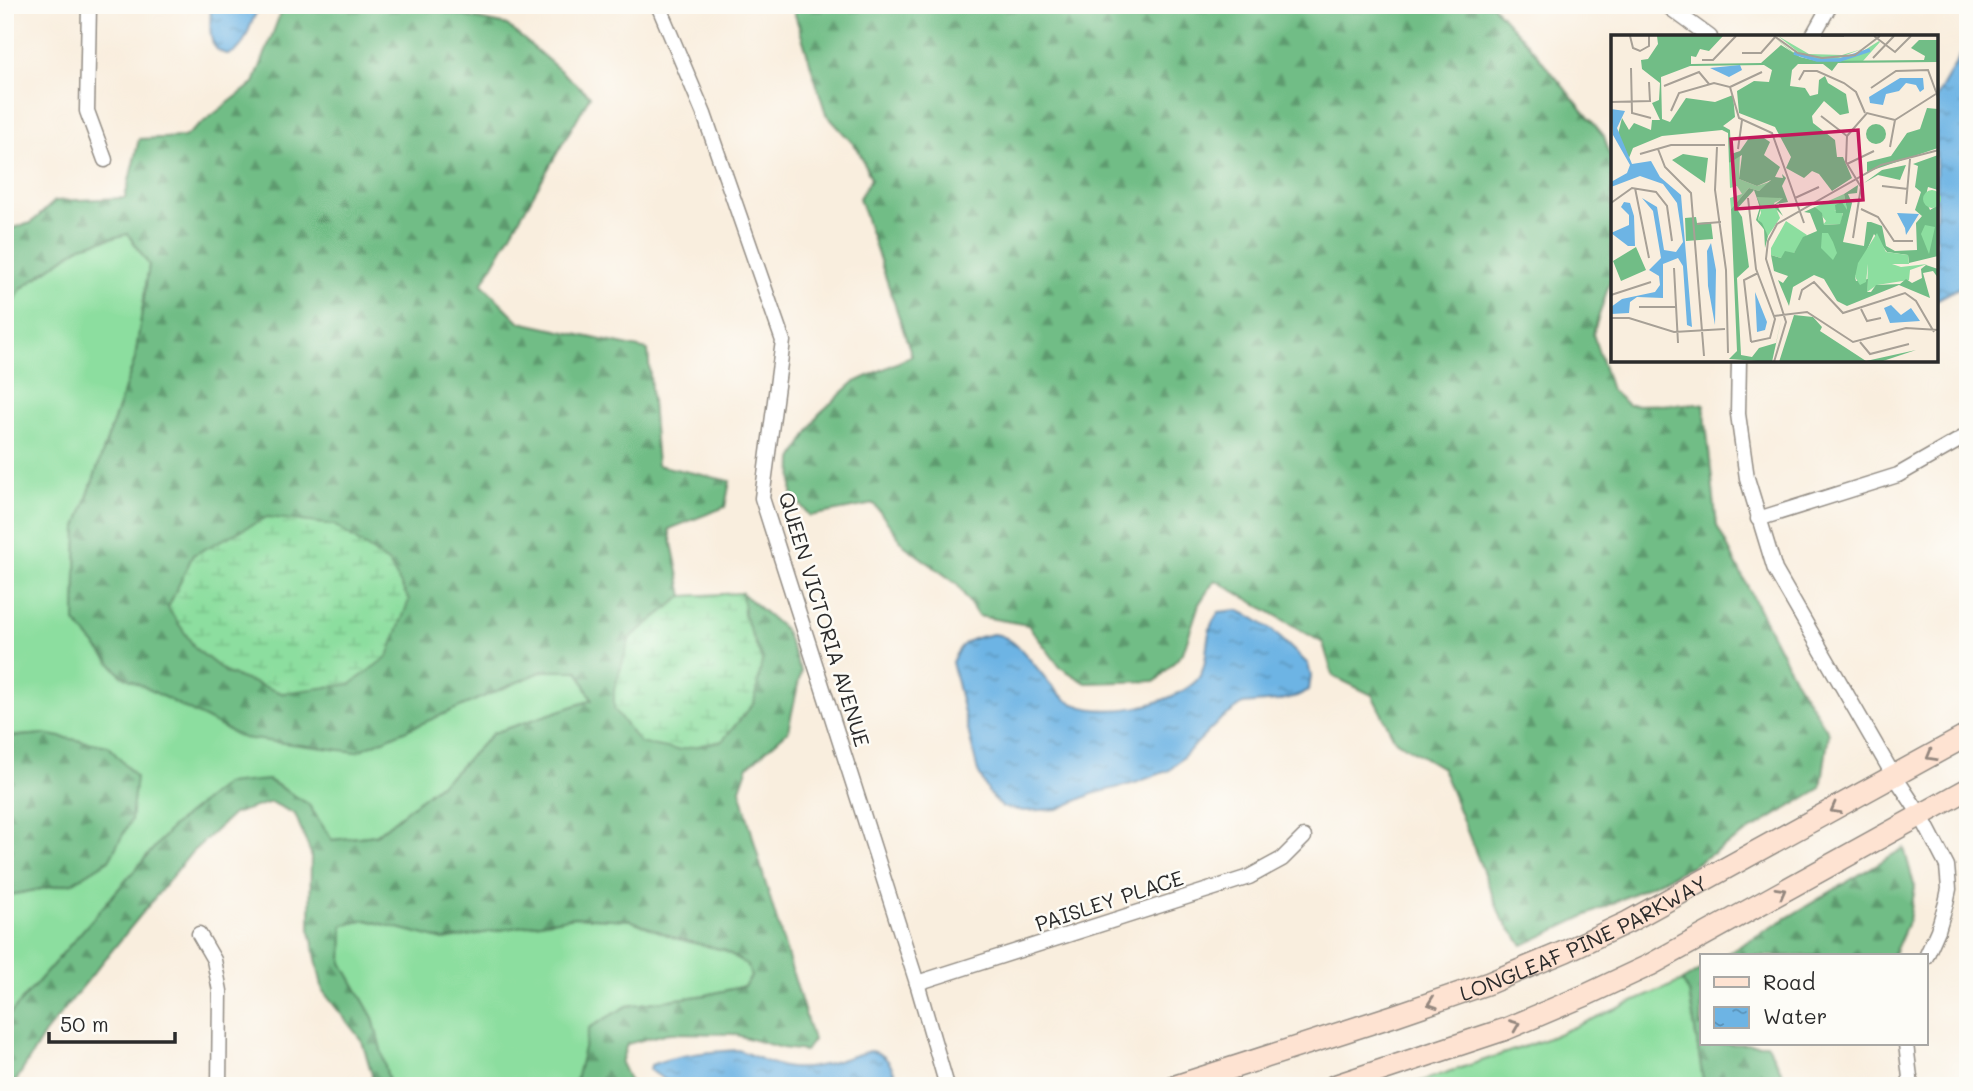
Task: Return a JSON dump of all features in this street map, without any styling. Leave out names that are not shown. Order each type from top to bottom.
[{"type":"main road","name":"LONGLEAF PINE PARKWAY","points":[[1175,1086],[1489,984],[1566,951],[1628,922],[1968,735]]},
{"type":"main road","points":[[1334,1086],[1506,1028],[1586,995],[1650,965],[1968,789]]},
{"type":"street","points":[[89,5],[87,111],[105,160]]},
{"type":"street","name":"QUEEN VICTORIA AVENUE","points":[[658,5],[704,114],[783,341],[762,498],[917,983],[947,1086]]},
{"type":"street","points":[[1666,5],[1707,35]]},
{"type":"street","points":[[1813,35],[1830,5]]},
{"type":"street","points":[[1739,362],[1738,414],[1747,478],[1775,570],[1895,777],[1921,816],[1947,866],[1949,889],[1938,930],[1927,955]]},
{"type":"street","points":[[1758,519],[1898,475],[1968,435]]},
{"type":"street","name":"PAISLEY PLACE","points":[[917,983],[1248,877],[1282,859],[1304,837]]},
{"type":"street","points":[[199,934],[214,960],[220,991],[219,1086]]},
{"type":"street","points":[[1906,1046],[1911,1086]]},
{"type":"green space","points":[[320,5],[412,5],[507,25],[590,96],[482,284],[520,322],[648,350],[657,465],[730,481],[725,507],[669,529],[683,596],[630,638],[762,661],[744,614],[742,593],[784,629],[801,671],[788,731],[748,766],[740,789],[813,1040],[805,1051],[782,1048],[733,1034],[668,1033],[627,1044],[621,1063],[632,1086],[580,1086],[576,1080],[589,1028],[627,1006],[706,995],[744,986],[751,977],[748,966],[724,950],[678,939],[630,920],[574,917],[444,940],[367,920],[343,925],[342,963],[373,1018],[390,1086],[371,1086],[372,1075],[362,1041],[323,991],[310,931],[311,854],[295,814],[271,802],[233,814],[191,853],[45,1033],[13,1086],[5,1086],[5,1020],[173,826],[225,784],[268,780],[308,804],[332,840],[376,835],[456,771],[493,733],[592,700],[578,671],[543,671],[356,752],[243,738],[121,675],[75,622],[77,527],[135,359],[149,265],[128,234],[81,246],[21,289],[5,317],[5,230],[31,223],[55,201],[125,198],[139,139],[184,137],[254,83],[282,9]],"holes":[[[193,555],[282,693],[227,673],[196,649],[168,608]]]},
{"type":"green space","points":[[792,5],[1492,5],[1604,136],[1611,160],[1611,278],[1593,334],[1611,390],[1628,405],[1704,404],[1717,526],[1794,678],[1829,733],[1821,788],[1688,868],[1523,945],[1502,919],[1442,768],[1395,740],[1372,695],[1333,676],[1323,643],[1215,580],[1199,604],[1183,653],[1156,681],[1086,683],[1060,667],[1028,625],[978,616],[957,584],[905,546],[874,504],[810,516],[792,495],[793,459],[819,414],[853,383],[912,356],[859,198],[871,179],[858,149],[826,114]]},
{"type":"green space","points":[[128,233],[149,265],[135,359],[77,527],[75,622],[121,675],[467,703],[543,671],[578,671],[592,700],[493,733],[456,771],[376,835],[332,840],[308,804],[269,780],[173,826],[5,1020],[5,896],[72,883],[45,734],[5,737],[5,317],[21,289],[81,246]]},
{"type":"green space","points":[[267,517],[334,525],[389,563],[409,600],[388,656],[351,684],[282,693],[227,673],[196,649],[168,608],[193,555]]},
{"type":"green space","points":[[742,593],[744,614],[762,661],[754,703],[722,741],[678,750],[640,743],[614,709],[614,690],[630,638],[683,596]]},
{"type":"green space","points":[[45,734],[108,746],[136,777],[131,820],[109,860],[72,883],[5,896],[5,737]]},
{"type":"green space","points":[[1904,848],[1915,888],[1909,920],[1894,954],[1726,954]]},
{"type":"green space","points":[[574,917],[630,920],[678,939],[724,950],[748,966],[751,977],[744,986],[706,995],[627,1006],[576,1080],[580,1086],[390,1086],[373,1018],[342,963],[343,925],[367,920],[444,940]]},
{"type":"green space","points":[[1700,970],[1700,1046],[1768,1046],[1789,1086],[1704,1086],[1689,992],[1682,981]]},
{"type":"green space","points":[[1682,981],[1689,992],[1704,1086],[1617,1086],[1596,1081],[1586,1086],[1407,1086],[1541,1041]]},
{"type":"water","points":[[211,5],[261,5],[244,42],[233,53],[220,52],[212,41]]},
{"type":"water","points":[[1968,42],[1968,283],[1938,299],[1938,94]]},
{"type":"water","points":[[1237,610],[1272,630],[1308,664],[1311,676],[1309,690],[1278,701],[1243,704],[1220,720],[1170,770],[1135,783],[1092,794],[1058,809],[1024,811],[1002,807],[989,793],[978,772],[952,662],[967,642],[993,634],[1004,637],[1024,652],[1068,701],[1082,707],[1098,709],[1134,708],[1169,698],[1195,682],[1203,669],[1213,621],[1219,612]]},
{"type":"water","points":[[738,1050],[772,1064],[795,1068],[827,1064],[870,1051],[876,1052],[890,1063],[901,1086],[674,1086],[650,1070],[651,1065],[672,1058]]}]
